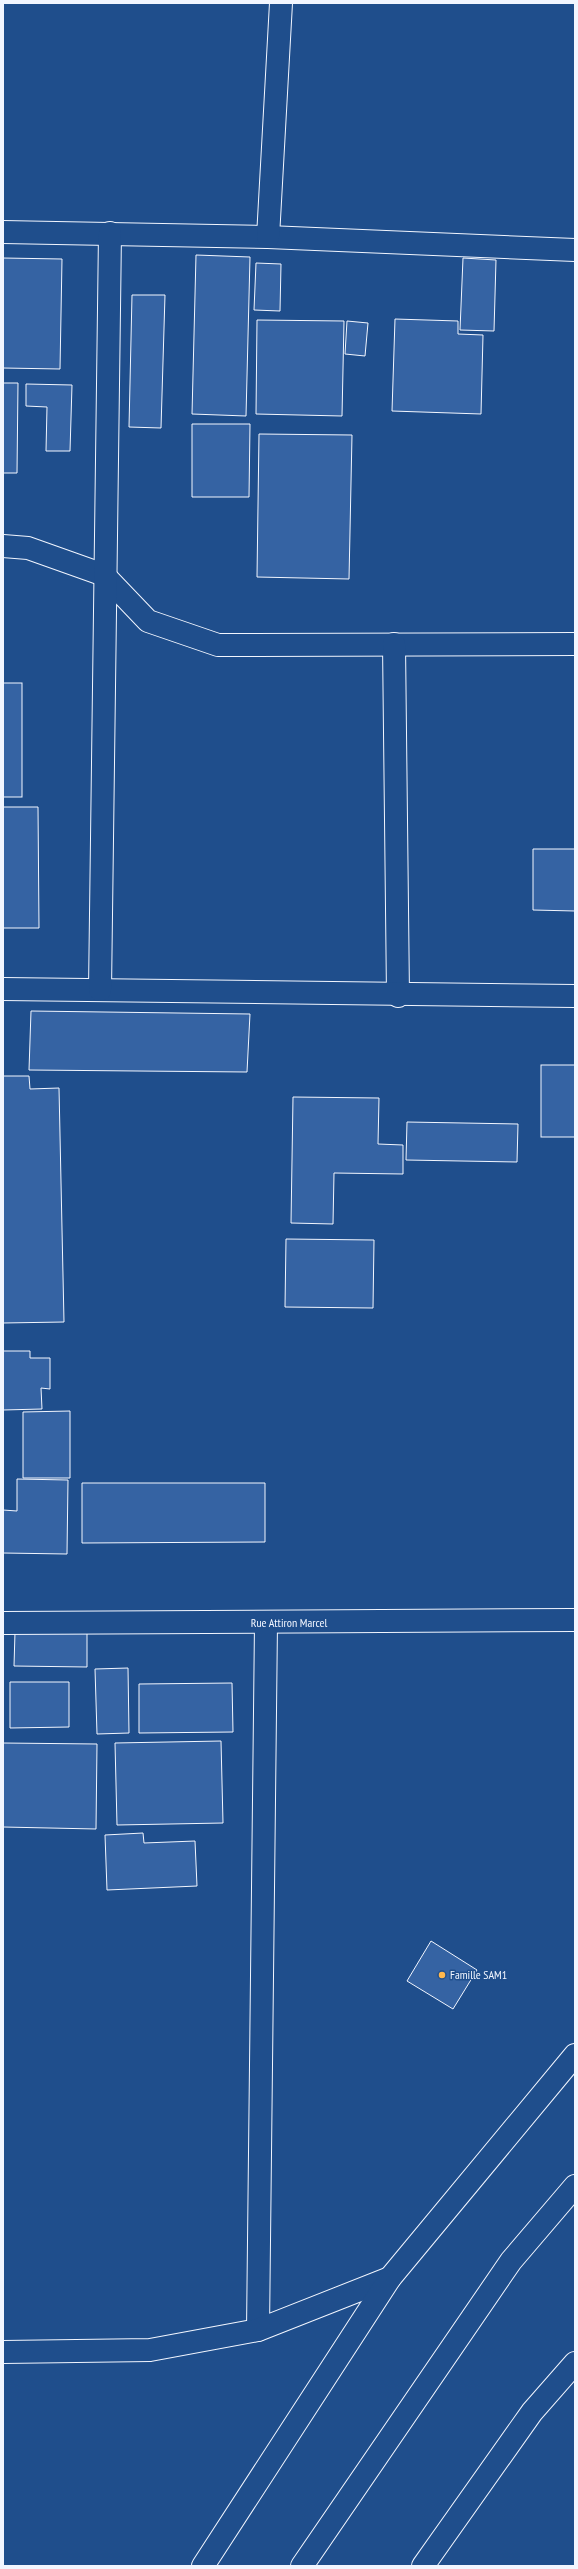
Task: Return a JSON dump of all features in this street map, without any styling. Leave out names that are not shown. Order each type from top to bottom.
[{"type":"main road","points":[[268,237],[281,3]]},
{"type":"main road","points":[[3,232],[268,237],[575,250]]},
{"type":"main road","points":[[100,990],[104,575],[110,233]]},
{"type":"main road","points":[[3,546],[28,548],[104,575],[148,620],[218,645],[575,644]]},
{"type":"main road","points":[[394,644],[398,996]]},
{"type":"main road","points":[[3,989],[398,996],[575,996]]},
{"type":"main road","name":"Rue Attiron Marcel","points":[[3,1622],[266,1623],[575,1620]]},
{"type":"main road","points":[[258,2330],[266,1623]]},
{"type":"main road","points":[[203,2566],[390,2278],[575,2055]]},
{"type":"main road","points":[[302,2566],[511,2261],[575,2186]]},
{"type":"main road","points":[[3,2352],[150,2350],[258,2330],[390,2278]]},
{"type":"main road","points":[[423,2566],[532,2412],[575,2363]]},
{"type":"building","points":[[196,255],[250,257],[246,416],[192,414]]},
{"type":"building","points":[[3,258],[62,259],[60,369],[3,368]]},
{"type":"building","points":[[463,258],[496,260],[494,331],[460,330]]},
{"type":"building","points":[[256,263],[281,264],[280,311],[254,310]]},
{"type":"building","points":[[132,295],[165,295],[161,428],[129,427]]},
{"type":"building","points":[[395,319],[458,321],[458,334],[483,335],[481,414],[392,411]]},
{"type":"building","points":[[257,320],[344,321],[342,416],[256,414]]},
{"type":"building","points":[[347,321],[368,323],[365,356],[345,354]]},
{"type":"building","points":[[3,383],[18,383],[17,473],[3,473]]},
{"type":"building","points":[[26,384],[72,385],[70,451],[46,451],[47,407],[26,406]]},
{"type":"building","points":[[192,424],[250,424],[249,497],[192,497]]},
{"type":"building","points":[[259,434],[352,435],[349,579],[257,577]]},
{"type":"building","points":[[3,683],[22,683],[22,797],[3,797]]},
{"type":"building","points":[[3,807],[38,807],[39,928],[3,928]]},
{"type":"building","points":[[533,849],[575,849],[575,911],[533,910]]},
{"type":"building","points":[[31,1011],[250,1014],[247,1072],[29,1070]]},
{"type":"building","points":[[541,1065],[575,1065],[575,1137],[541,1137]]},
{"type":"building","points":[[3,1076],[29,1076],[30,1089],[59,1088],[64,1322],[3,1323]]},
{"type":"building","points":[[293,1097],[379,1098],[378,1144],[403,1145],[403,1174],[334,1173],[333,1224],[291,1223]]},
{"type":"building","points":[[407,1122],[518,1124],[517,1162],[406,1160]]},
{"type":"building","points":[[286,1239],[374,1240],[373,1308],[285,1307]]},
{"type":"building","points":[[3,1351],[30,1351],[30,1358],[50,1358],[50,1389],[41,1388],[42,1409],[3,1410]]},
{"type":"building","points":[[70,1411],[70,1478],[23,1478],[23,1412]]},
{"type":"building","points":[[17,1479],[68,1480],[67,1554],[3,1553],[3,1510],[17,1511]]},
{"type":"building","points":[[82,1483],[265,1483],[265,1542],[82,1543]]},
{"type":"building","points":[[15,1632],[87,1633],[87,1667],[14,1666]]},
{"type":"building","points":[[128,1668],[129,1733],[97,1734],[95,1669]]},
{"type":"building","points":[[10,1682],[69,1682],[69,1727],[10,1728]]},
{"type":"building","points":[[232,1683],[233,1732],[139,1733],[139,1684]]},
{"type":"building","points":[[221,1741],[223,1823],[117,1825],[115,1743]]},
{"type":"building","points":[[3,1743],[97,1744],[96,1829],[3,1827]]},
{"type":"building","points":[[143,1833],[144,1843],[195,1841],[197,1886],[107,1890],[105,1835]]},
{"type":"building","name":"Famille SAM1","points":[[431,1941],[477,1970],[453,2009],[407,1981]]},
{"type":"place","name":"Famille SAM1","points":[[442,1975]]}]
